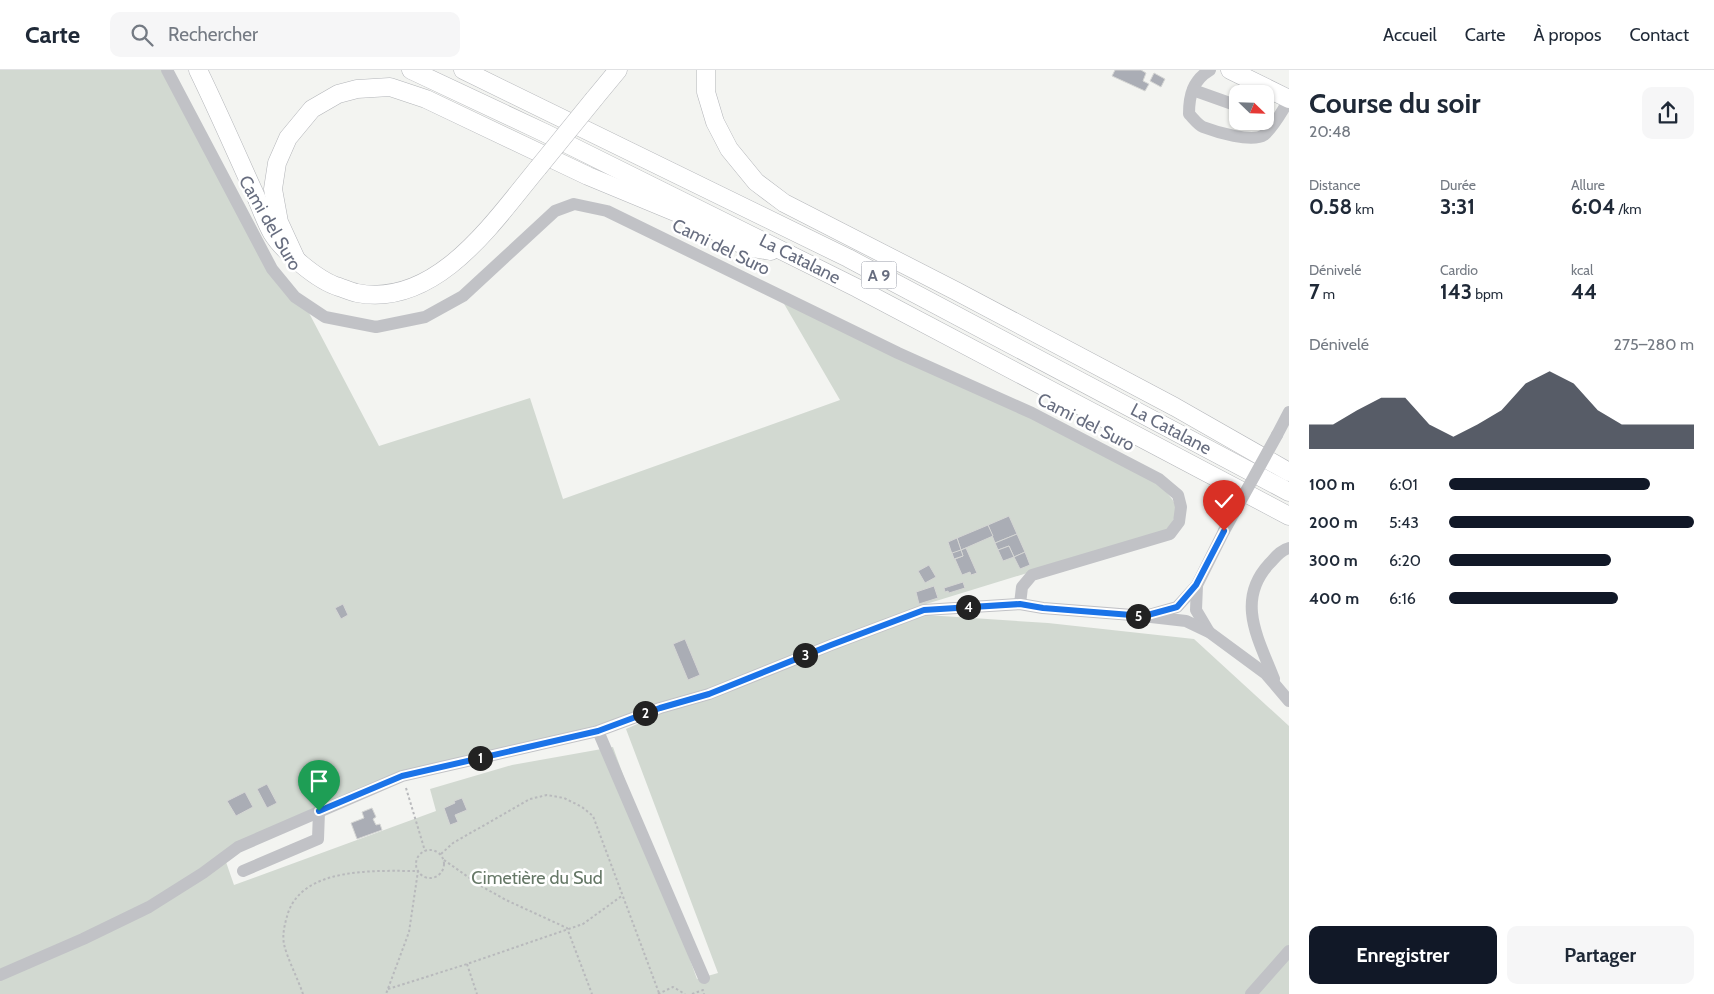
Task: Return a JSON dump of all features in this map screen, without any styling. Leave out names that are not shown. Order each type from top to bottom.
[{"type":"highway","points":[[198,70],[273,234],[296,259],[318,278],[334,286],[357,293],[381,295],[411,289],[435,277],[458,260],[489,227],[618,70]]},
{"type":"highway","name":"La Catalane","points":[[411,70],[545,133],[788,253],[1289,516]]},
{"type":"highway","name":"La Catalane","points":[[463,70],[848,258],[1289,492]]},
{"type":"highway","points":[[706,70],[706,92],[715,122],[729,148],[756,182],[784,203],[956,291],[1148,393],[1289,472]]},
{"type":"highway","points":[[1230,70],[1289,100]]},
{"type":"highway","points":[[296,259],[279,222],[273,189],[277,163],[288,138],[312,109],[338,94],[357,89],[390,87],[426,99],[588,176],[687,217],[746,247],[788,253]]},
{"type":"street","name":"Cami del Suro","points":[[167,70],[272,269],[296,297],[325,317],[376,326],[425,317],[463,296],[555,211],[574,204],[607,210],[898,353],[1032,413],[1159,479],[1178,495],[1182,507],[1179,522],[1170,534],[1032,575],[1022,587],[1020,604]]},
{"type":"street","points":[[1210,70],[1195,82],[1189,101],[1189,114],[1201,126],[1238,136],[1256,138],[1264,134],[1266,130]]},
{"type":"street","points":[[1193,90],[1229,103]]},
{"type":"street","points":[[1274,114],[1289,100]]},
{"type":"street","points":[[1144,616],[1177,607],[1196,585],[1289,412]]},
{"type":"street","points":[[1277,686],[1251,615],[1251,597],[1262,572],[1283,549],[1289,548]]},
{"type":"street","points":[[1196,585],[1196,610],[1208,632]]},
{"type":"street","points":[[0,976],[149,907],[203,874],[238,847],[402,776],[598,731],[660,708],[709,694],[924,610],[1020,604],[1043,608],[1186,621],[1208,632],[1266,674],[1289,701]]},
{"type":"street","points":[[598,731],[704,978]]},
{"type":"street","points":[[243,870],[318,839],[319,811]]},
{"type":"street","points":[[1250,994],[1289,951]]},
{"type":"path","points":[[402,776],[425,850]]},
{"type":"path","points":[[441,854],[453,843],[530,799],[547,795],[564,798],[582,807],[593,816],[658,993],[673,987],[685,994]]},
{"type":"path","points":[[303,994],[284,943],[285,923],[290,907],[299,894],[316,882],[347,874],[418,871],[427,879],[434,879],[445,868],[441,854],[433,850],[425,850],[418,856],[416,865],[418,871],[409,932],[386,994]]},
{"type":"path","points":[[444,860],[489,890],[567,928],[592,994]]},
{"type":"path","points":[[388,989],[583,924],[623,895]]},
{"type":"path","points":[[467,964],[478,994]]},
{"type":"path","points":[[692,994],[703,990],[704,994]]},
{"type":"green space","points":[[0,70],[161,70],[268,272],[309,313],[379,446],[530,398],[563,499],[840,400],[783,302],[1030,417],[1156,483],[1168,494],[1175,504],[1175,515],[1167,530],[923,605],[707,689],[596,726],[401,771],[200,869],[147,903],[81,935],[0,970]]},
{"type":"green space","name":"Cimetière du Sud","points":[[926,615],[1048,623],[1194,639],[1289,726],[1289,994],[0,994],[0,981],[226,862],[234,885],[436,811],[430,789],[512,765],[613,747],[697,979],[718,973],[626,729],[662,713]]},
{"type":"building","points":[[1115,70],[1141,70],[1146,73],[1143,81],[1149,84],[1145,91],[1112,76]]},
{"type":"building","points":[[1154,73],[1165,79],[1161,87],[1150,81]]},
{"type":"building","points":[[1009,516],[1017,534],[995,543],[988,525]]},
{"type":"building","points":[[988,525],[993,536],[961,550],[957,538]]},
{"type":"building","points":[[1017,534],[1025,552],[1014,557],[1009,546],[998,550],[995,543]]},
{"type":"building","points":[[957,538],[961,550],[952,554],[948,542]]},
{"type":"building","points":[[1009,546],[1014,557],[1003,561],[998,550]]},
{"type":"building","points":[[966,548],[977,573],[971,575],[970,572],[962,575],[955,559],[963,556],[961,550]]},
{"type":"building","points":[[961,550],[963,556],[954,559],[952,553]]},
{"type":"building","points":[[1025,552],[1030,565],[1020,569],[1014,557]]},
{"type":"building","points":[[929,565],[936,577],[925,583],[918,571]]},
{"type":"building","points":[[963,582],[965,588],[949,593],[948,591],[945,592],[944,588]]},
{"type":"building","points":[[934,586],[938,598],[919,604],[916,592]]},
{"type":"building","points":[[343,604],[348,615],[341,619],[335,608]]},
{"type":"building","points":[[685,639],[700,675],[688,680],[673,644]]},
{"type":"building","points":[[267,784],[277,803],[267,808],[257,789]]},
{"type":"building","points":[[245,792],[253,807],[236,816],[227,801]]},
{"type":"building","points":[[462,798],[467,810],[455,815],[458,822],[450,825],[444,808]]},
{"type":"building","points":[[372,808],[376,817],[373,819],[376,825],[380,824],[382,830],[357,839],[351,823],[364,818],[362,812]]},
{"type":"route","points":[[319,811],[402,776],[598,731],[660,708],[709,694],[924,610],[1020,604],[1043,608],[1144,616],[1177,607],[1196,585],[1224,531]]}]
